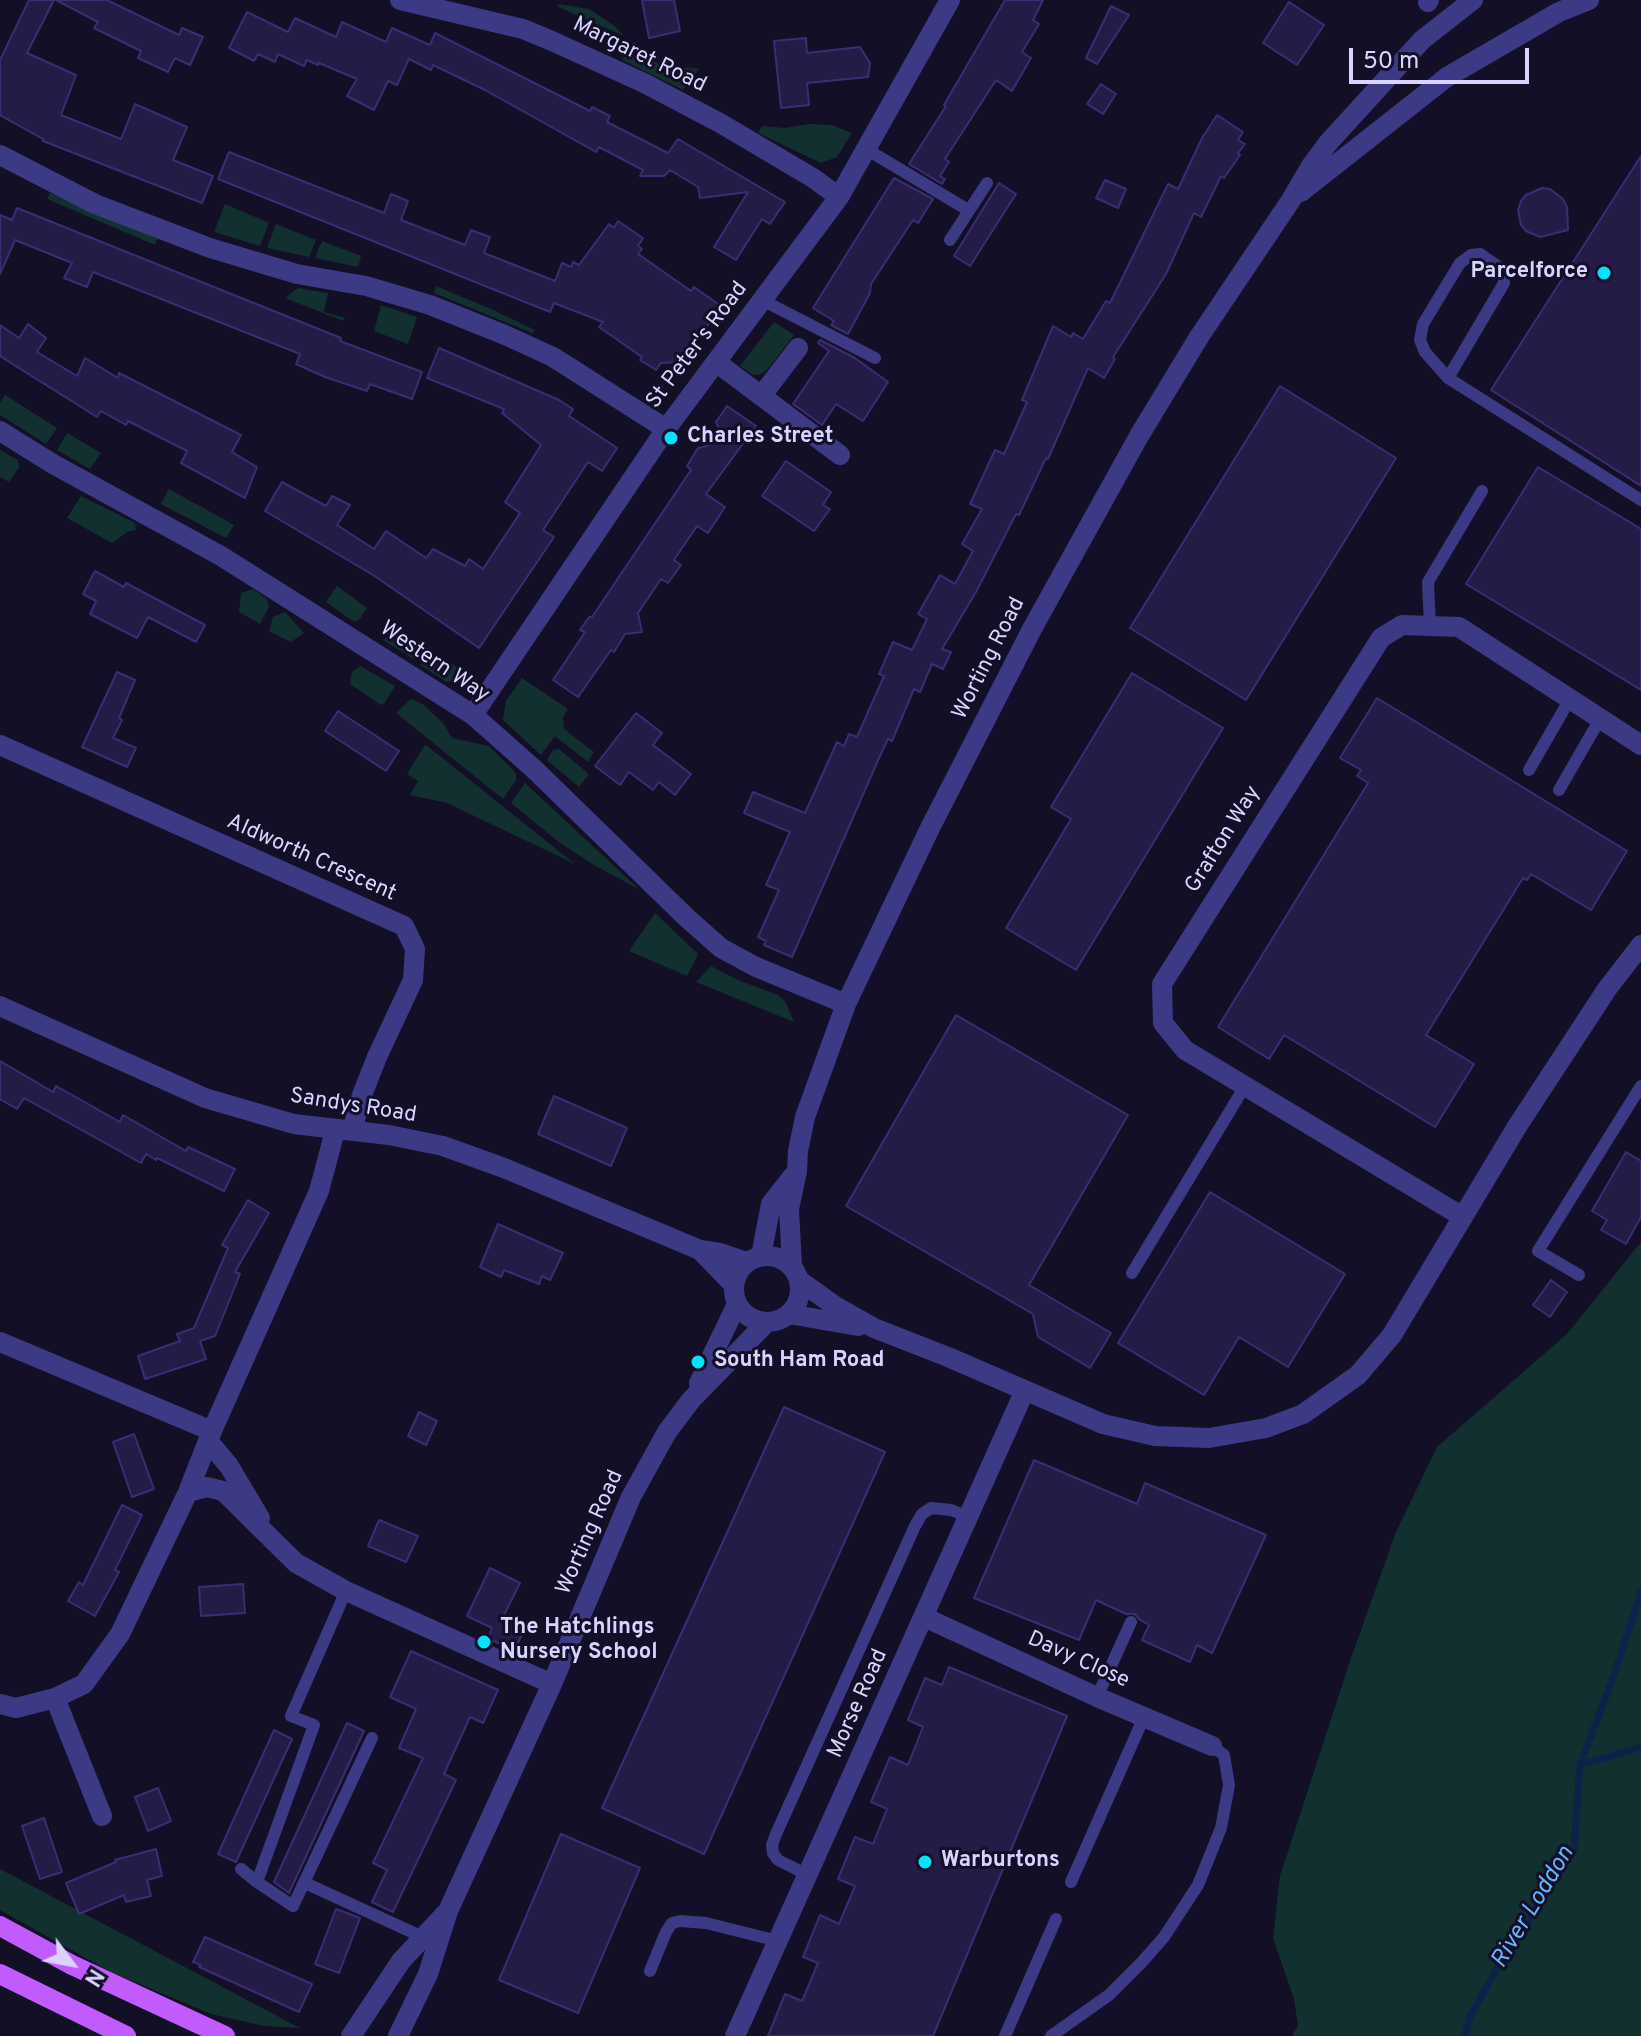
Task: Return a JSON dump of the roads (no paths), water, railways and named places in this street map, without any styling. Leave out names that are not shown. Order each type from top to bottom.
[{"type":"main road","points":[[0,1926],[72,1965],[225,2036]]},
{"type":"main road","points":[[0,1974],[126,2036]]},
{"type":"street","name":"Margaret Road","points":[[400,0],[523,29],[552,41],[644,83],[720,123],[813,178],[839,197]]},
{"type":"street","name":"St Peter's Road","points":[[473,715],[666,429],[839,197],[950,0]]},
{"type":"street","name":"Worting Road","points":[[796,1273],[789,1209],[798,1151],[805,1117],[846,1004],[930,828],[1094,514],[1199,337],[1328,143],[1422,40],[1473,0]]},
{"type":"street","name":"Worting Road","points":[[1291,200],[1447,77],[1559,12],[1589,0]]},
{"type":"street","points":[[0,155],[95,204],[210,248],[297,274],[366,286],[430,305],[480,325],[553,357],[666,429]]},
{"type":"street","points":[[762,395],[798,348]]},
{"type":"street","points":[[716,362],[840,455]]},
{"type":"street","name":"Western Way","points":[[0,431],[53,464],[221,556],[473,715],[721,948],[756,967],[846,1004]]},
{"type":"street","name":"Grafton Way","points":[[1463,1217],[1185,1050],[1163,1023],[1162,984],[1381,638],[1402,625],[1459,627],[1641,745]]},
{"type":"street","name":"Aldworth Crescent","points":[[0,745],[404,926],[415,949],[413,980],[344,1130]]},
{"type":"street","points":[[754,1259],[777,1256],[835,1306],[874,1328],[1103,1424],[1155,1436],[1209,1438],[1266,1428],[1303,1414],[1358,1375],[1392,1335],[1526,1112],[1607,989],[1641,945]]},
{"type":"street","name":"Sandys Road","points":[[0,1006],[205,1098],[294,1124],[443,1146],[700,1250],[754,1259]]},
{"type":"street","points":[[0,1704],[16,1708],[55,1698],[84,1684],[120,1634],[188,1492],[344,1130]]},
{"type":"street","points":[[796,1273],[797,1304],[789,1314],[767,1322],[745,1314],[736,1295],[737,1274],[754,1259],[771,1204],[797,1171]]},
{"type":"street","name":"Sandys Road","points":[[700,1250],[736,1295]]},
{"type":"street","name":"Worting Road","points":[[691,1400],[736,1295]]},
{"type":"street","points":[[789,1314],[874,1328]]},
{"type":"street","name":"Worting Road","points":[[351,2036],[401,1961],[430,1940],[448,1911],[552,1684],[631,1497],[667,1432],[691,1400],[767,1322]]},
{"type":"street","points":[[0,1342],[210,1437],[268,1534]]},
{"type":"street","name":"Morse Road","points":[[735,2036],[1025,1390]]},
{"type":"street","points":[[188,1492],[207,1487],[223,1491],[296,1563],[346,1591],[552,1684]]},
{"type":"street","name":"Davy Close","points":[[924,1617],[1212,1746]]},
{"type":"street","points":[[55,1698],[103,1823]]},
{"type":"street","name":"Worting Road","points":[[398,2036],[428,1974],[430,1940]]},
{"type":"lane","points":[[866,149],[968,210]]},
{"type":"lane","points":[[950,240],[987,183]]},
{"type":"lane","points":[[1448,378],[1504,283],[1503,270],[1480,254],[1471,255],[1460,263],[1423,324],[1420,340],[1425,352],[1448,378],[1641,500]]},
{"type":"lane","points":[[762,300],[875,358]]},
{"type":"lane","points":[[1430,626],[1428,582],[1482,491]]},
{"type":"lane","points":[[1529,770],[1570,699]]},
{"type":"lane","points":[[1559,790],[1600,719]]},
{"type":"lane","points":[[1132,1273],[1245,1086]]},
{"type":"lane","points":[[1579,1275],[1538,1251],[1641,1086]]},
{"type":"lane","points":[[808,1875],[778,1860],[772,1845],[776,1834],[922,1514],[931,1508],[951,1510],[969,1517]]},
{"type":"lane","points":[[257,1882],[314,1725],[291,1716],[346,1591]]},
{"type":"lane","points":[[1097,1697],[1131,1622]]},
{"type":"lane","points":[[1071,1882],[1144,1717]]},
{"type":"lane","points":[[241,1869],[293,1906],[372,1738]]},
{"type":"lane","points":[[1051,2036],[1109,1995],[1142,1962],[1171,1928],[1198,1885],[1221,1828],[1228,1795],[1228,1769],[1224,1755],[1212,1746]]},
{"type":"lane","points":[[305,1883],[430,1940]]},
{"type":"lane","points":[[1005,2036],[1056,1919]]},
{"type":"lane","points":[[650,1971],[666,1932],[672,1923],[680,1921],[706,1923],[778,1941]]},
{"type":"waterway","name":"River Loddon","points":[[1465,2036],[1470,2017],[1496,1970],[1574,1850],[1580,1765],[1641,1592]]},
{"type":"waterway","points":[[1580,1765],[1641,1747]]},
{"type":"place","name":"Parcelforce","points":[[1604,273]]},
{"type":"place","name":"Charles Street","points":[[671,438]]},
{"type":"place","name":"South Ham Road","points":[[698,1362]]},
{"type":"place","name":"The Hatchlings Nursery School","points":[[484,1642]]},
{"type":"place","name":"Warburtons","points":[[925,1862]]}]
